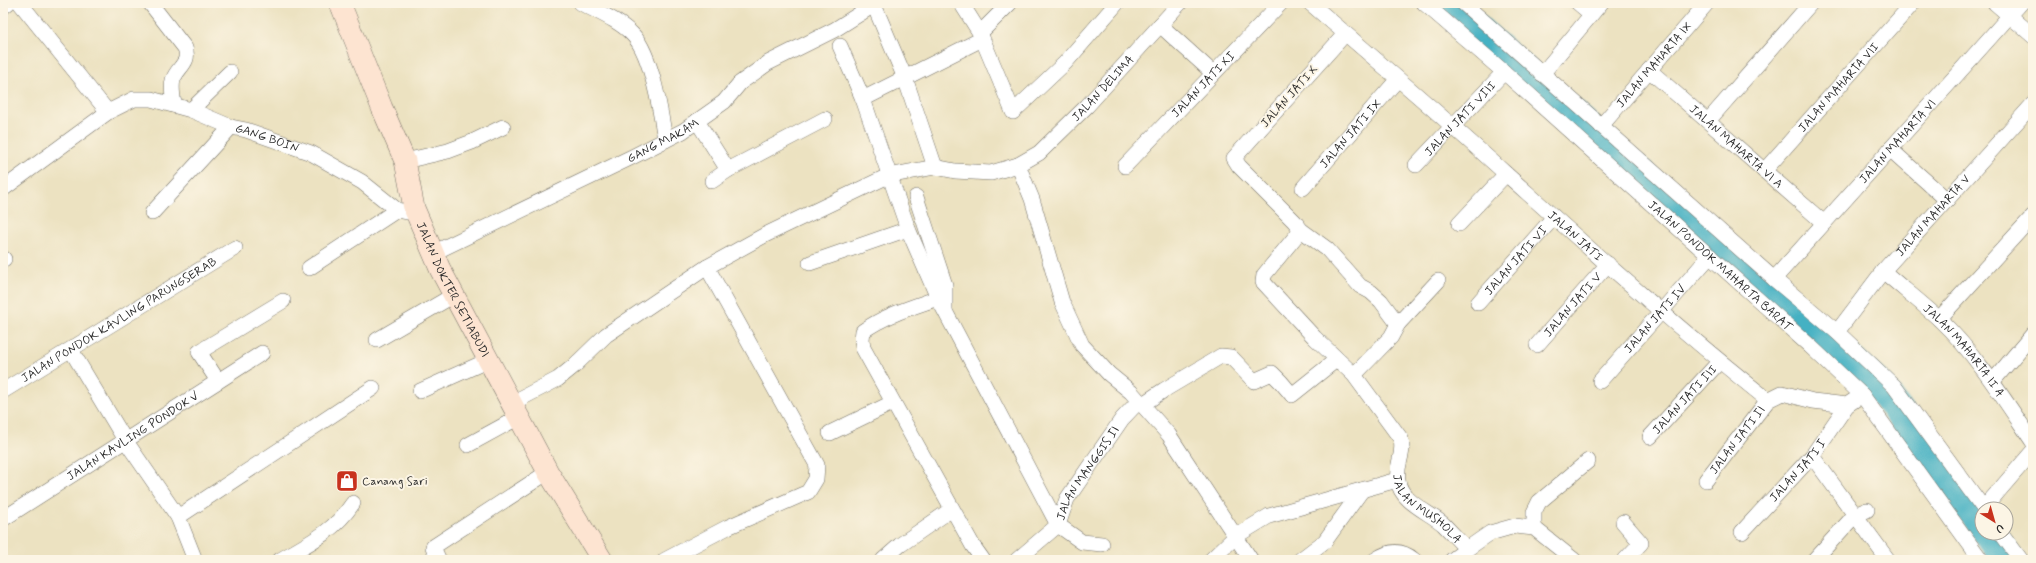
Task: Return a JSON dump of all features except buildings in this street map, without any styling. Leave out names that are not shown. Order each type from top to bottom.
[{"type":"street","points":[[3,7],[8,3]]},
{"type":"street","points":[[20,3],[108,112]]},
{"type":"street","points":[[150,3],[185,48],[187,54],[186,61],[172,82],[174,106]]},
{"type":"street","name":"JALAN DOKTER SETIABUDI","points":[[340,3],[405,161],[406,209],[433,253],[548,472],[602,560]]},
{"type":"street","points":[[581,3],[633,35],[643,52],[660,106],[666,140]]},
{"type":"street","points":[[961,3],[981,36],[1013,112],[1065,63],[1117,3]]},
{"type":"street","points":[[863,100],[981,36],[1010,3]]},
{"type":"street","name":"JALAN DELIMA","points":[[935,167],[955,171],[991,173],[1018,165],[1039,153],[1059,135],[1180,3]]},
{"type":"street","name":"JALAN JATI XI","points":[[1125,166],[1281,3]]},
{"type":"street","name":"JALAN JATI","points":[[1310,3],[1453,126],[1554,218],[1719,362],[1768,400]]},
{"type":"street","name":"JALAN PONDOK MAHARTA BARAT","points":[[1424,3],[1504,72],[1710,256],[1862,395],[1982,560]]},
{"type":"street","name":"JALAN PONDOK MAHARTA BARAT","points":[[1463,3],[1600,126],[1774,279],[1837,332],[1894,386],[1978,501]]},
{"type":"street","points":[[1578,3],[1591,14]]},
{"type":"street","points":[[1542,74],[1601,3]]},
{"type":"street","name":"JALAN MAHARTA IX","points":[[1600,126],[1707,3]]},
{"type":"street","points":[[1708,121],[1811,3]]},
{"type":"street","name":"JALAN MAHARTA VII","points":[[1764,171],[1913,3]]},
{"type":"street","points":[[1995,3],[2033,36]]},
{"type":"street","name":"JALAN MAHARTA VI","points":[[1774,279],[2021,3]]},
{"type":"street","points":[[468,445],[558,379],[574,366],[606,335],[707,267],[765,235],[888,176],[935,167],[905,78],[875,4]]},
{"type":"street","name":"GANG MAKAM","points":[[433,253],[666,140],[724,102],[740,83],[768,63],[834,30],[875,4]]},
{"type":"street","points":[[1160,25],[1213,73]]},
{"type":"street","name":"JALAN JATI X","points":[[1301,230],[1234,158],[1345,34]]},
{"type":"street","points":[[840,46],[863,100],[888,176],[908,229],[945,313],[1058,525],[1082,542],[1102,544]]},
{"type":"street","name":"JALAN MAHARTA VI A","points":[[1649,70],[1824,223]]},
{"type":"street","points":[[191,110],[230,72]]},
{"type":"street","name":"JALAN JATI VIII","points":[[1416,165],[1504,72]]},
{"type":"street","name":"JALAN JATI IX","points":[[1303,188],[1398,79]]},
{"type":"street","name":"GANG BOIN","points":[[3,188],[108,112],[134,99],[151,99],[191,110],[231,127],[246,130],[311,153],[327,161],[406,209]]},
{"type":"street","name":"JALAN MAHARTA V","points":[[1837,332],[1883,271],[2033,104]]},
{"type":"street","points":[[712,181],[728,170],[825,118]]},
{"type":"street","points":[[697,121],[728,170]]},
{"type":"street","points":[[405,161],[448,151],[472,142],[503,126]]},
{"type":"street","points":[[152,213],[231,127]]},
{"type":"street","points":[[1890,149],[1946,200]]},
{"type":"street","points":[[1018,165],[1032,199],[1062,302],[1082,346],[1141,402],[1169,435],[1252,560]]},
{"type":"street","points":[[1459,224],[1506,174]]},
{"type":"street","points":[[916,197],[945,285],[945,313]]},
{"type":"street","points":[[309,268],[406,209]]},
{"type":"street","points":[[1939,319],[2033,216]]},
{"type":"street","name":"JALAN JATI VI","points":[[1478,303],[1554,218]]},
{"type":"street","points":[[810,263],[908,229]]},
{"type":"street","points":[[1301,230],[1327,249],[1360,286],[1381,301],[1398,324]]},
{"type":"street","name":"JALAN MUSHOLA","points":[[1301,230],[1264,275],[1263,282],[1336,360],[1354,375],[1402,439],[1404,450],[1398,464],[1397,480],[1399,487],[1416,506],[1443,525],[1467,549],[1490,533],[1515,526],[1534,528]]},
{"type":"street","name":"JALAN PONDOK KAVLING PARUNGSERAB","points":[[3,391],[235,248]]},
{"type":"street","name":"JALAN JATI IV","points":[[1600,381],[1710,256]]},
{"type":"street","name":"JALAN JATI V","points":[[1537,344],[1608,264]]},
{"type":"street","points":[[665,560],[728,527],[808,492],[816,479],[817,465],[707,267]]},
{"type":"street","name":"JALAN MAHARTA II A","points":[[1883,271],[1939,319],[1992,381],[2033,442]]},
{"type":"street","points":[[1354,375],[1391,337],[1398,324],[1438,281]]},
{"type":"street","points":[[377,340],[454,295]]},
{"type":"street","points":[[938,298],[898,312],[871,325],[863,331],[863,348],[892,403],[952,509],[983,560]]},
{"type":"street","points":[[218,381],[199,352],[283,301]]},
{"type":"street","points":[[1992,381],[2033,334]]},
{"type":"street","points":[[71,350],[125,440],[178,517],[195,560]]},
{"type":"street","name":"JALAN KAVLING PONDOK V","points":[[3,519],[262,353]]},
{"type":"street","name":"JALAN MANGGIS II","points":[[1016,560],[1058,525],[1067,499],[1122,419],[1141,402],[1222,356],[1231,357],[1254,381],[1272,373],[1292,395],[1336,360]]},
{"type":"street","points":[[420,391],[489,360]]},
{"type":"street","name":"JALAN JATI III","points":[[1650,437],[1719,362]]},
{"type":"street","points":[[178,517],[373,388]]},
{"type":"street","points":[[1768,400],[1782,393],[1813,401],[1847,405],[1862,395]]},
{"type":"street","name":"JALAN JATI II","points":[[1706,480],[1768,400]]},
{"type":"street","points":[[830,433],[892,403]]},
{"type":"street","name":"JALAN JATI I","points":[[1742,532],[1812,456],[1847,405]]},
{"type":"street","points":[[1991,501],[2033,451]]},
{"type":"street","points":[[1812,456],[1861,513],[1888,560]]},
{"type":"street","points":[[1574,560],[1534,528],[1534,512],[1539,502],[1588,461]]},
{"type":"street","points":[[433,553],[548,472]]},
{"type":"street","points":[[1211,560],[1236,536],[1269,516],[1397,480]]},
{"type":"street","points":[[1300,560],[1325,541],[1362,490]]},
{"type":"street","points":[[280,560],[318,539],[332,528],[353,503]]},
{"type":"street","points":[[883,560],[900,545],[952,509]]},
{"type":"street","points":[[1814,560],[1861,513]]},
{"type":"street","points":[[1623,522],[1641,543],[1625,560]]},
{"type":"street","points":[[2007,541],[2020,560]]},
{"type":"street","points":[[1452,560],[1467,549]]},
{"type":"street","points":[[1375,560],[1384,554],[1397,552],[1407,554],[1414,560]]},
{"type":"waterway","points":[[1447,3],[1880,387],[1974,514]]},
{"type":"waterway","points":[[1994,541],[2008,560]]},
{"type":"place","name":"Canang Sari","points":[[347,481]]}]
